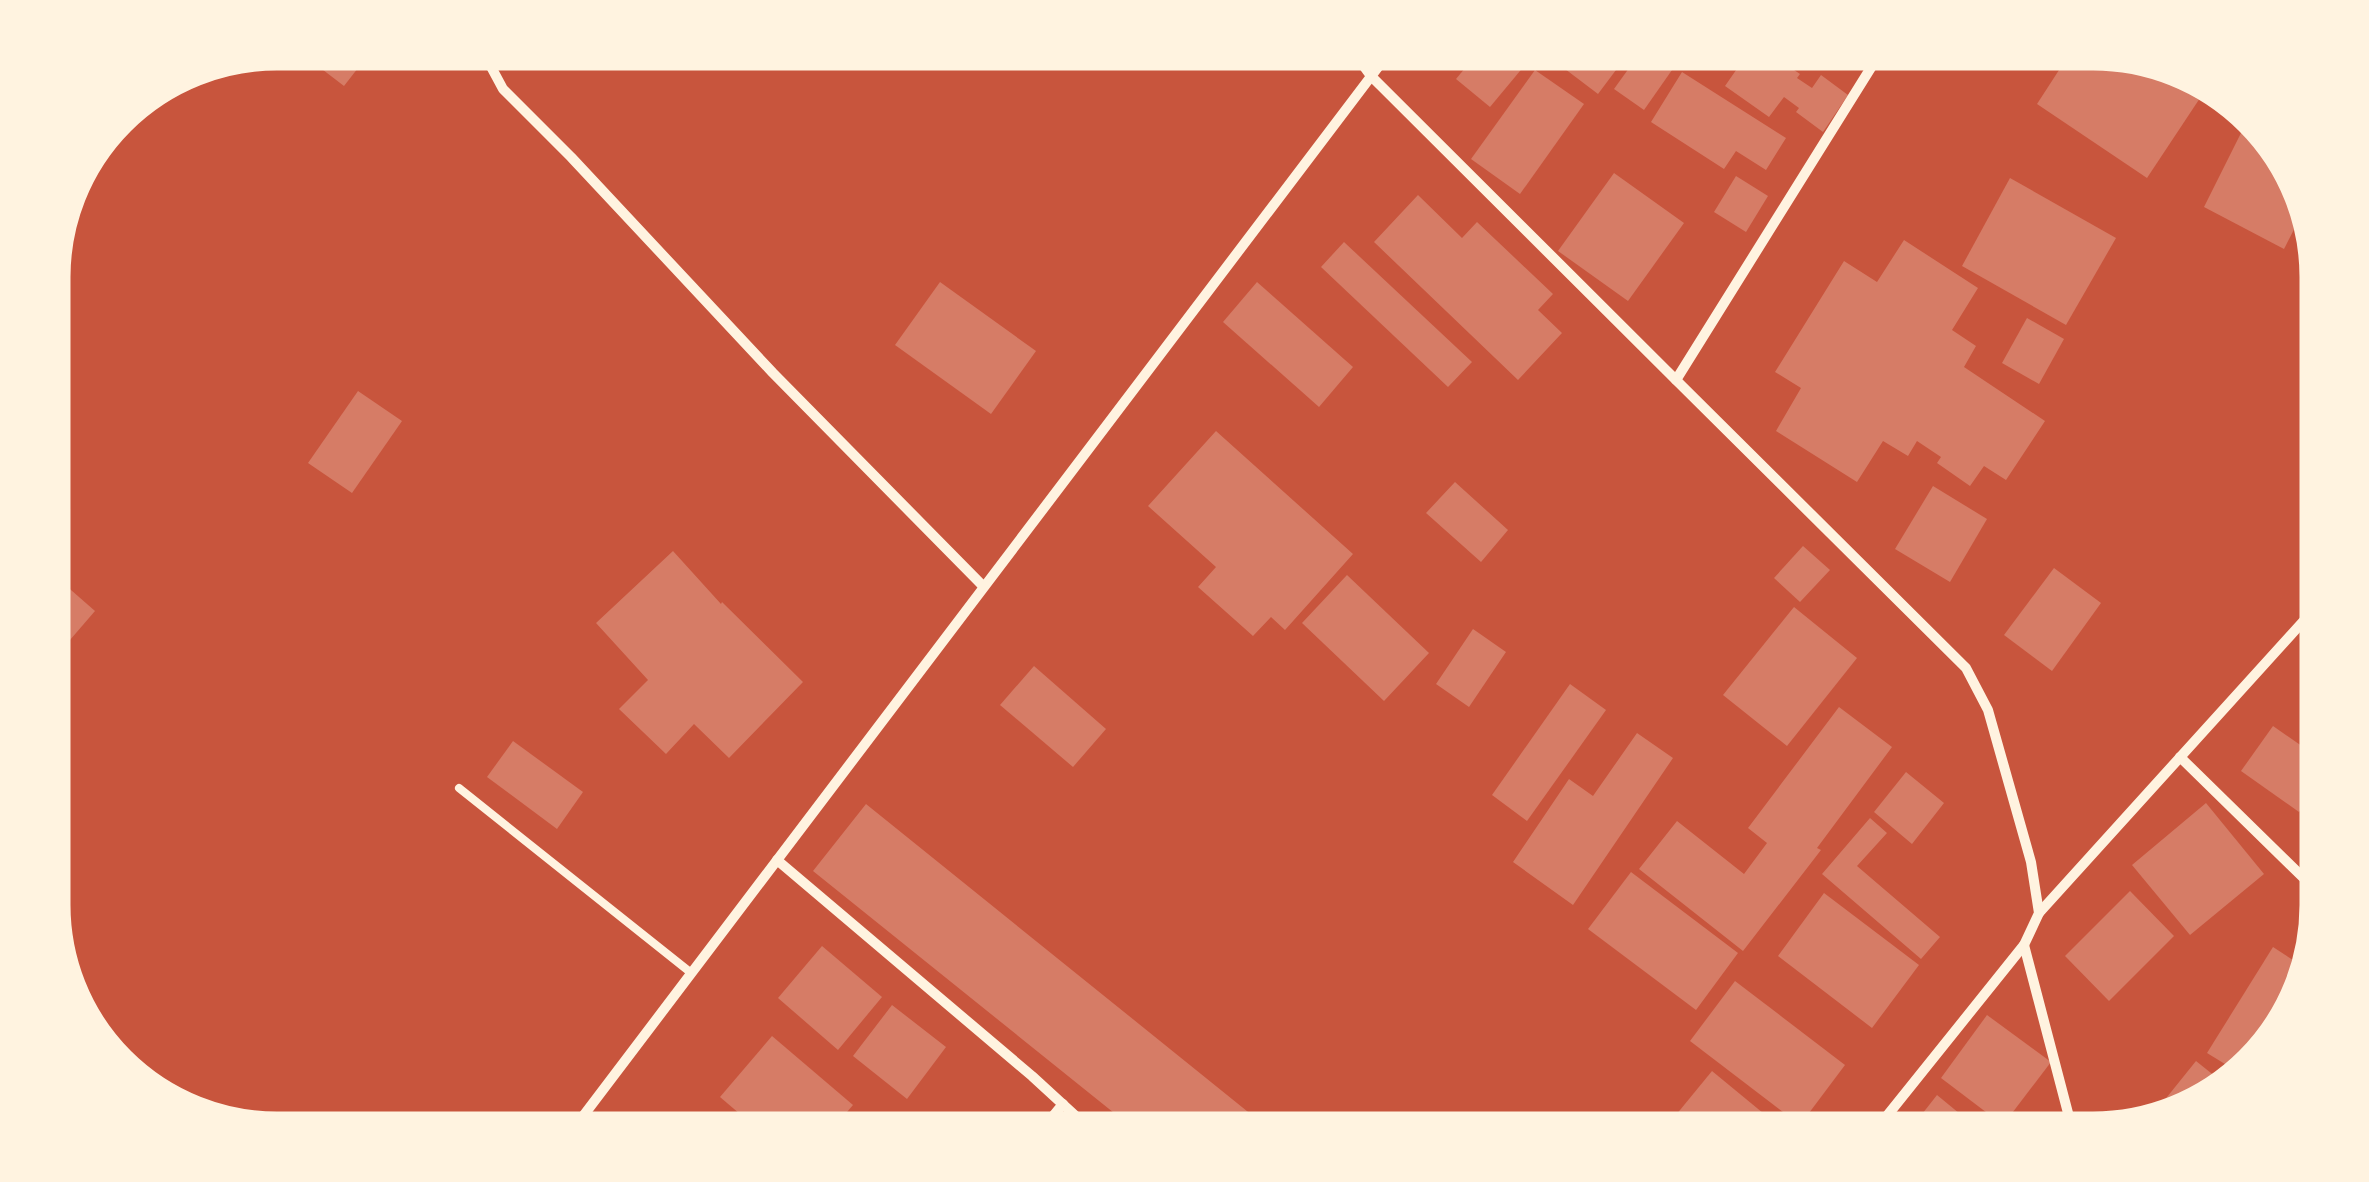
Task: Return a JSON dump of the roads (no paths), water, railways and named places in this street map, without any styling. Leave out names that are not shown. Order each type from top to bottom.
[{"type":"street","points":[[492,68],[504,89],[773,374],[983,586]]},
{"type":"street","points":[[1366,68],[1966,668],[1988,710],[2030,862],[2039,913]]},
{"type":"street","points":[[585,1114],[1378,68]]},
{"type":"street","points":[[1676,380],[1871,68]]},
{"type":"street","points":[[1889,1114],[2024,946],[2039,913],[2302,623]]},
{"type":"street","points":[[2180,757],[2302,876]]},
{"type":"street","points":[[778,860],[1073,1114]]},
{"type":"street","points":[[2024,946],[2068,1114]]},
{"type":"street","points":[[1054,1114],[1062,1104]]},
{"type":"lane","points":[[460,788],[690,972]]}]
